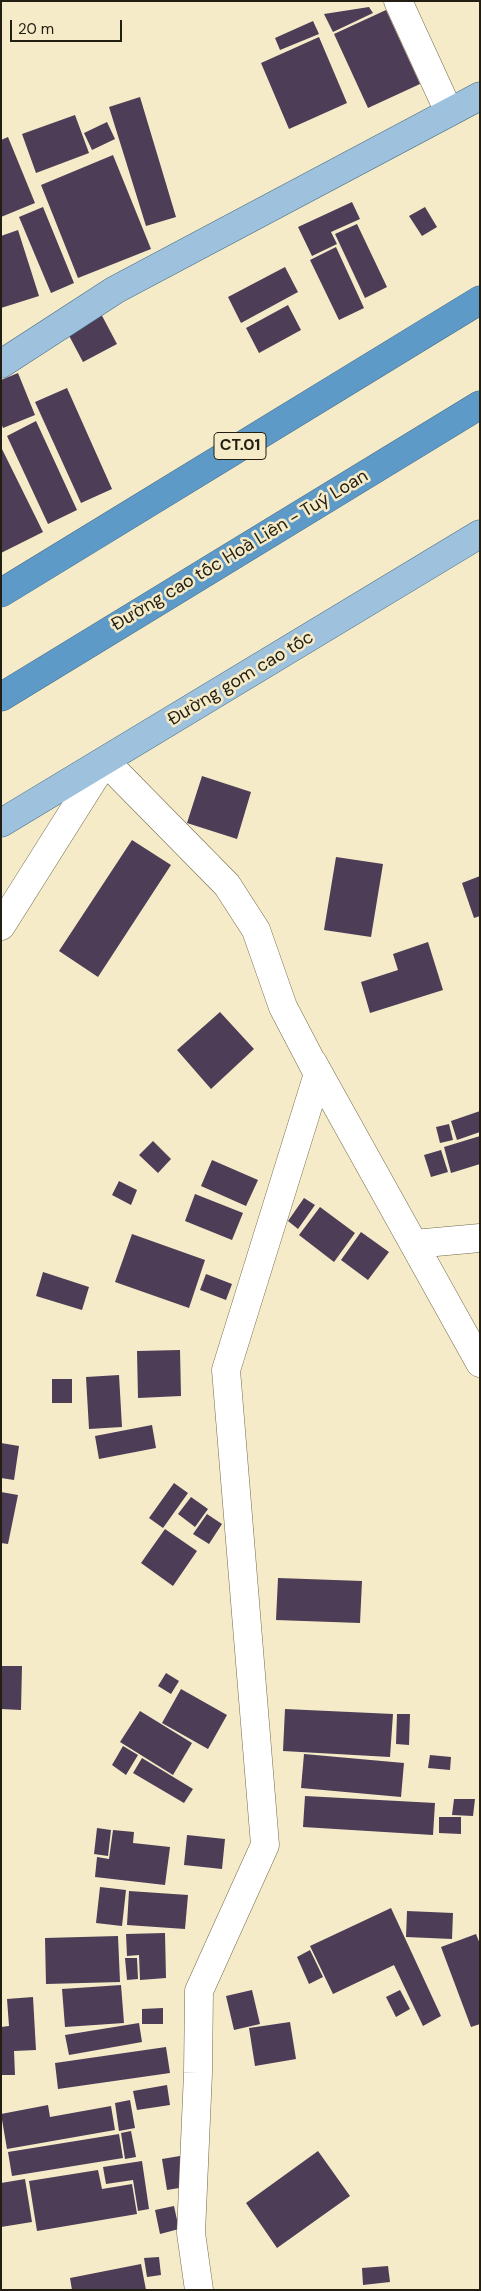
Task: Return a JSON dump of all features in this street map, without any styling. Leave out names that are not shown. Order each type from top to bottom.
[{"type":"highway","name":"CT.01","points":[[1,592],[480,300]]},
{"type":"highway","name":"Đường cao tốc Hoà Liên - Tuý Loan","points":[[1,697],[480,405]]},
{"type":"main road","points":[[1,364],[115,290],[480,96]]},
{"type":"main road","name":"Đường gom cao tốc","points":[[1,823],[480,534]]},
{"type":"street","points":[[398,1],[449,112]]},
{"type":"street","points":[[1,353],[115,290]]},
{"type":"street","points":[[1,926],[105,761],[227,885],[256,930],[282,1007],[318,1074],[226,1370],[265,1845],[199,1992],[198,2073],[191,2233],[199,2290]]},
{"type":"street","points":[[282,1007],[480,1363]]},
{"type":"street","points":[[414,1244],[480,1238]]},
{"type":"building","points":[[369,7],[373,13],[333,32],[324,14]]},
{"type":"building","points":[[386,10],[420,84],[368,108],[334,34]]},
{"type":"building","points":[[313,21],[319,34],[280,50],[275,38]]},
{"type":"building","points":[[319,37],[347,103],[289,129],[261,63]]},
{"type":"building","points":[[140,97],[176,217],[146,226],[109,107]]},
{"type":"building","points":[[75,115],[89,153],[36,173],[22,134]]},
{"type":"building","points":[[107,122],[115,139],[92,150],[84,133]]},
{"type":"building","points":[[8,137],[35,203],[1,217],[1,140]]},
{"type":"building","points":[[113,155],[151,249],[78,278],[41,185]]},
{"type":"building","points":[[352,202],[360,219],[331,232],[337,244],[312,256],[298,227]]},
{"type":"building","points":[[43,207],[74,283],[51,293],[19,217]]},
{"type":"building","points":[[425,207],[437,227],[422,236],[409,216]]},
{"type":"building","points":[[357,224],[387,287],[365,298],[335,234]]},
{"type":"building","points":[[18,230],[39,296],[1,308],[1,236]]},
{"type":"building","points":[[336,247],[364,308],[339,320],[310,260]]},
{"type":"building","points":[[285,267],[298,292],[241,323],[228,297]]},
{"type":"building","points":[[288,305],[301,330],[259,353],[246,328]]},
{"type":"building","points":[[100,312],[117,344],[83,362],[66,330]]},
{"type":"building","points":[[18,373],[35,415],[3,428],[1,423],[1,380]]},
{"type":"building","points":[[67,388],[112,489],[81,503],[35,402]]},
{"type":"building","points":[[36,421],[77,510],[48,524],[7,436]]},
{"type":"building","points":[[1,447],[43,532],[1,553]]},
{"type":"building","points":[[202,776],[251,792],[237,839],[187,823]]},
{"type":"building","points":[[132,840],[171,865],[98,977],[59,951]]},
{"type":"building","points":[[336,857],[383,864],[371,937],[324,930]]},
{"type":"building","points":[[480,876],[480,916],[474,918],[462,883]]},
{"type":"building","points":[[428,942],[443,990],[370,1013],[361,982],[398,970],[393,954]]},
{"type":"building","points":[[220,1012],[254,1049],[211,1089],[177,1050]]},
{"type":"building","points":[[480,1111],[480,1132],[457,1140],[451,1121]]},
{"type":"building","points":[[449,1124],[453,1140],[440,1143],[436,1127]]},
{"type":"building","points":[[480,1136],[480,1164],[451,1173],[444,1147]]},
{"type":"building","points":[[153,1141],[171,1159],[158,1173],[139,1155]]},
{"type":"building","points":[[441,1150],[448,1172],[431,1177],[424,1155]]},
{"type":"building","points":[[212,1160],[258,1180],[246,1206],[201,1186]]},
{"type":"building","points":[[119,1181],[137,1190],[131,1205],[112,1195]]},
{"type":"building","points":[[195,1194],[243,1213],[232,1240],[185,1221]]},
{"type":"building","points":[[304,1198],[315,1205],[298,1229],[288,1221]]},
{"type":"building","points":[[320,1207],[355,1233],[334,1262],[299,1235]]},
{"type":"building","points":[[361,1232],[389,1252],[368,1280],[341,1260]]},
{"type":"building","points":[[132,1234],[205,1260],[189,1308],[115,1282]]},
{"type":"building","points":[[43,1272],[89,1287],[82,1310],[36,1296]]},
{"type":"building","points":[[206,1274],[232,1284],[226,1300],[200,1290]]},
{"type":"building","points":[[180,1350],[181,1396],[138,1398],[137,1351]]},
{"type":"building","points":[[119,1375],[122,1427],[89,1429],[86,1377]]},
{"type":"building","points":[[52,1379],[72,1379],[72,1403],[52,1403]]},
{"type":"building","points":[[152,1425],[156,1448],[99,1459],[95,1436]]},
{"type":"building","points":[[1,1443],[19,1446],[14,1480],[1,1478]]},
{"type":"building","points":[[174,1483],[188,1493],[163,1528],[149,1518]]},
{"type":"building","points":[[1,1492],[18,1495],[8,1544],[1,1543]]},
{"type":"building","points":[[191,1497],[208,1509],[195,1527],[178,1514]]},
{"type":"building","points":[[207,1514],[222,1524],[209,1544],[193,1534]]},
{"type":"building","points":[[165,1529],[197,1551],[173,1586],[141,1563]]},
{"type":"building","points":[[278,1578],[362,1581],[360,1623],[276,1620]]},
{"type":"building","points":[[1,1666],[22,1666],[21,1710],[1,1709]]},
{"type":"building","points":[[166,1673],[179,1681],[171,1694],[158,1686]]},
{"type":"building","points":[[181,1689],[227,1715],[208,1749],[162,1723]]},
{"type":"building","points":[[285,1709],[393,1714],[390,1757],[283,1751]]},
{"type":"building","points":[[140,1711],[192,1743],[173,1775],[120,1742]]},
{"type":"building","points":[[397,1714],[410,1714],[409,1745],[396,1744]]},
{"type":"building","points":[[123,1746],[138,1755],[126,1775],[112,1765]]},
{"type":"building","points":[[304,1754],[404,1763],[401,1797],[301,1788]]},
{"type":"building","points":[[430,1755],[451,1757],[450,1770],[428,1768]]},
{"type":"building","points":[[142,1758],[193,1789],[184,1803],[133,1773]]},
{"type":"building","points":[[305,1796],[435,1803],[433,1835],[303,1827]]},
{"type":"building","points":[[454,1799],[475,1799],[473,1816],[452,1815]]},
{"type":"building","points":[[439,1817],[461,1817],[461,1834],[439,1833]]},
{"type":"building","points":[[97,1828],[111,1830],[108,1856],[94,1854]]},
{"type":"building","points":[[113,1830],[134,1832],[133,1843],[170,1847],[165,1885],[95,1877],[97,1857],[109,1859]]},
{"type":"building","points":[[187,1835],[225,1839],[222,1869],[184,1865]]},
{"type":"building","points":[[100,1887],[126,1890],[122,1926],[96,1923]]},
{"type":"building","points":[[129,1891],[188,1895],[185,1929],[127,1925]]},
{"type":"building","points":[[391,1908],[441,2016],[423,2026],[394,1965],[333,1994],[310,1946]]},
{"type":"building","points":[[407,1911],[453,1913],[452,1939],[406,1937]]},
{"type":"building","points":[[165,1933],[166,1978],[140,1980],[139,1955],[127,1956],[126,1934]]},
{"type":"building","points":[[476,1934],[480,1944],[480,2024],[471,2027],[441,1947]]},
{"type":"building","points":[[118,1936],[120,1982],[46,1984],[45,1938]]},
{"type":"building","points":[[310,1950],[323,1977],[309,1984],[297,1957]]},
{"type":"building","points":[[125,1958],[137,1958],[138,1979],[127,1980]]},
{"type":"building","points":[[121,1985],[124,2023],[65,2027],[62,1989]]},
{"type":"building","points":[[252,1990],[260,2024],[234,2030],[226,1996]]},
{"type":"building","points":[[400,1990],[410,2009],[396,2017],[386,1997]]},
{"type":"building","points":[[33,1997],[36,2050],[14,2051],[15,2075],[1,2075],[1,2027],[9,2026],[7,1999]]},
{"type":"building","points":[[163,2008],[163,2024],[142,2024],[142,2009]]},
{"type":"building","points":[[290,2022],[296,2059],[255,2066],[249,2028]]},
{"type":"building","points":[[139,2023],[142,2042],[69,2055],[65,2035]]},
{"type":"building","points":[[166,2047],[170,2073],[58,2089],[55,2063]]},
{"type":"building","points":[[167,2085],[170,2105],[137,2110],[133,2091]]},
{"type":"building","points":[[130,2100],[135,2128],[119,2131],[115,2103]]},
{"type":"building","points":[[48,2105],[50,2117],[111,2106],[115,2130],[7,2149],[1,2114]]},
{"type":"building","points":[[131,2131],[136,2157],[125,2159],[121,2133]]},
{"type":"building","points":[[119,2134],[123,2158],[12,2176],[8,2152]]},
{"type":"building","points":[[318,2151],[350,2196],[277,2248],[246,2203]]},
{"type":"building","points":[[180,2156],[185,2187],[167,2190],[162,2159]]},
{"type":"building","points":[[142,2161],[149,2209],[138,2211],[133,2180],[106,2184],[103,2167]]},
{"type":"building","points":[[98,2170],[102,2189],[132,2184],[137,2214],[37,2231],[29,2181]]},
{"type":"building","points":[[25,2179],[32,2222],[1,2227],[1,2183]]},
{"type":"building","points":[[174,2206],[179,2229],[160,2234],[155,2210]]},
{"type":"building","points":[[159,2257],[161,2275],[147,2277],[144,2258]]},
{"type":"building","points":[[141,2264],[146,2290],[72,2290],[70,2278]]},
{"type":"building","points":[[388,2266],[390,2282],[363,2285],[362,2268]]}]
